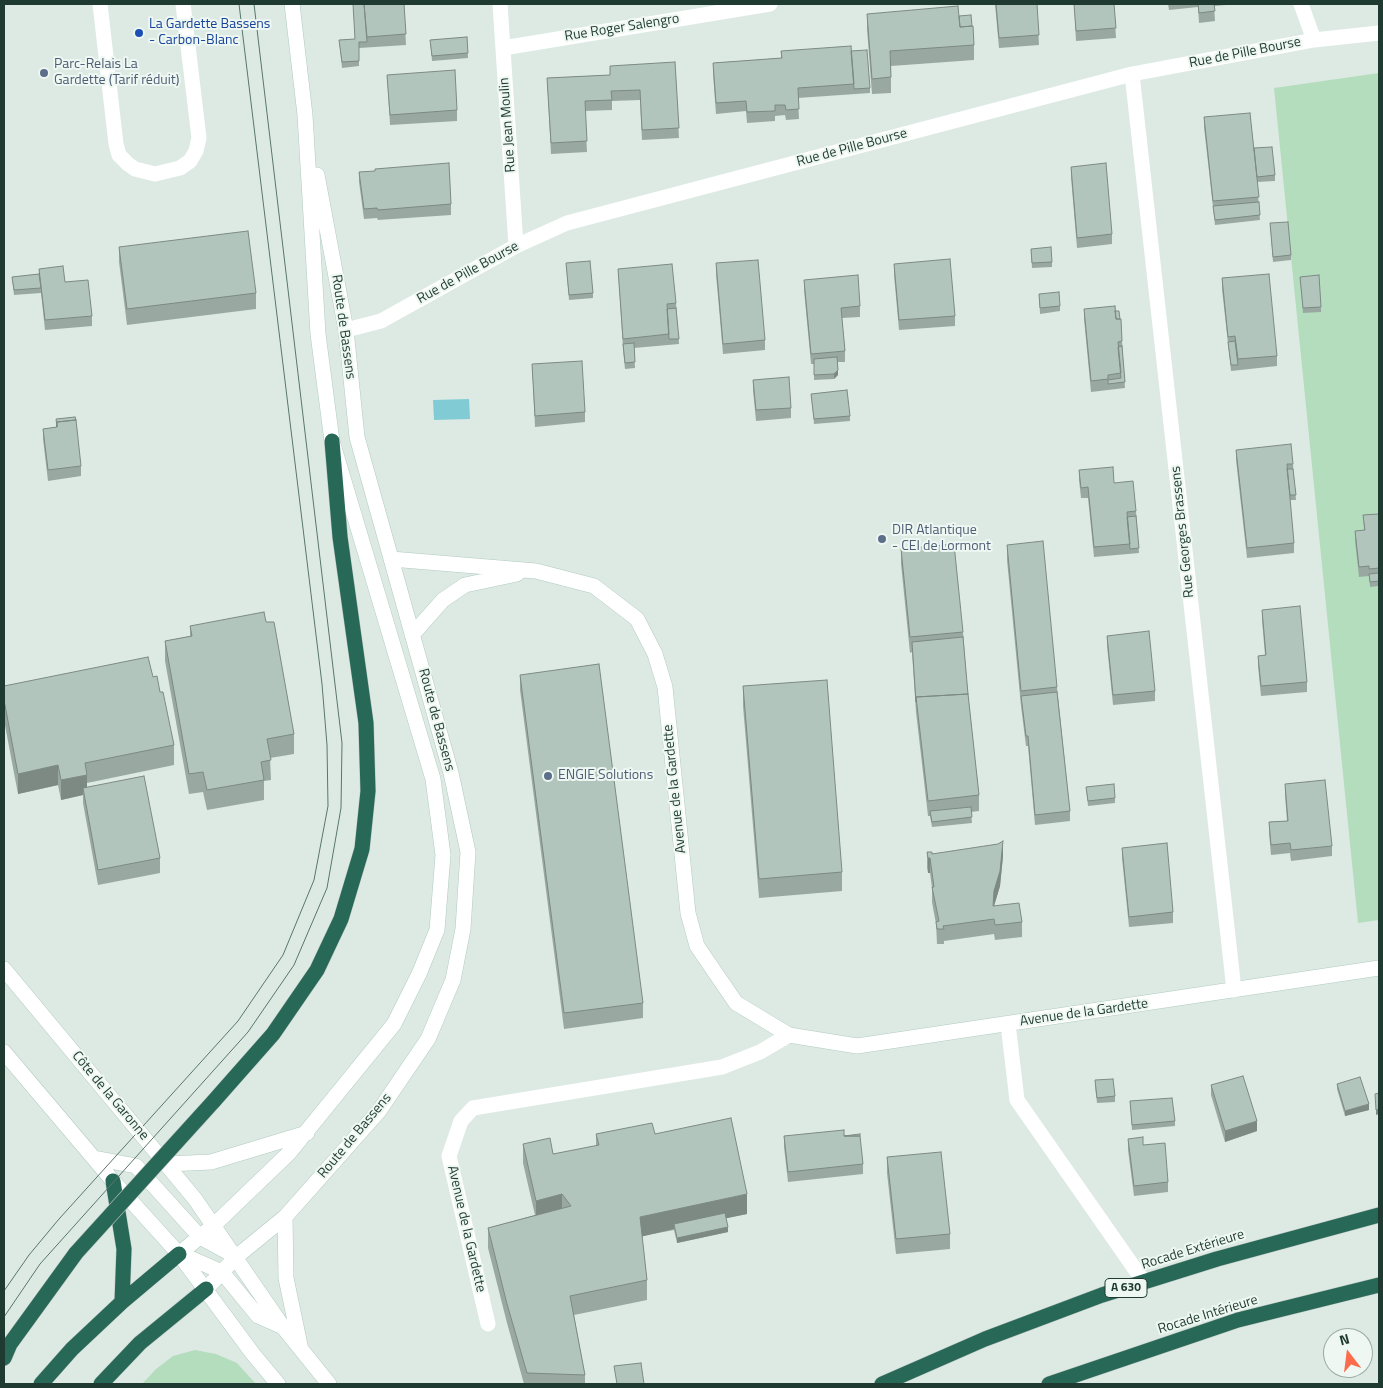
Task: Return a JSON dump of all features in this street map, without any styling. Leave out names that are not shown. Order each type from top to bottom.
[{"type":"highway","points":[[4,1358],[10,1344],[76,1253],[273,1034],[317,970],[341,919],[362,849],[368,791],[366,724],[340,537],[332,441]]},
{"type":"highway","points":[[113,1181],[124,1249],[122,1302]]},
{"type":"highway","name":"Rocade Extérieure","points":[[882,1384],[985,1339],[1144,1282],[1217,1259],[1379,1215]]},
{"type":"highway","points":[[42,1384],[72,1349],[122,1302],[179,1254]]},
{"type":"highway","name":"Rocade Intérieure","points":[[1049,1384],[1238,1320],[1379,1284]]},
{"type":"highway","points":[[101,1384],[140,1343],[206,1289]]},
{"type":"main road","points":[[100,4],[118,150],[120,155],[135,169],[155,174],[180,168],[190,161],[196,151],[199,138],[183,4]]},
{"type":"main road","points":[[179,1254],[214,1225],[289,1153],[394,1024],[419,974],[437,930],[443,855],[433,779],[332,441],[318,334],[305,114],[292,4]]},
{"type":"main road","name":"Rue Jean Moulin","points":[[500,4],[516,246]]},
{"type":"main road","name":"Rue Roger Salengro","points":[[503,48],[770,4]]},
{"type":"main road","points":[[1301,4],[1314,40]]},
{"type":"main road","name":"Rue de Pille Bourse","points":[[346,330],[381,321],[516,246],[567,224],[1132,74],[1314,40],[1379,34]]},
{"type":"main road","name":"Rue Georges Brassens","points":[[1132,74],[1234,990]]},
{"type":"main road","name":"Route de Bassens","points":[[206,1289],[236,1257],[285,1217],[379,1111],[428,1039],[453,980],[464,928],[468,852],[451,773],[357,437],[346,330],[305,114]]},
{"type":"main road","name":"Avenue de la Gardette","points":[[391,559],[536,570],[594,586],[637,619],[655,654],[665,687],[688,913],[697,946],[736,1003],[789,1035],[856,1046],[1379,968]]},
{"type":"main road","name":"Avenue de la Gardette","points":[[412,635],[443,600],[465,585],[536,570]]},
{"type":"main road","name":"Côte de la Garonne","points":[[4,969],[167,1164],[214,1225],[283,1327],[329,1384]]},
{"type":"main road","points":[[1008,1024],[1017,1100],[1144,1282]]},
{"type":"main road","name":"Avenue de la Gardette","points":[[488,1324],[449,1156],[461,1120],[473,1108],[722,1067],[760,1052],[789,1035]]},
{"type":"main road","points":[[4,1052],[113,1181],[179,1254],[253,1354],[278,1384]]},
{"type":"main road","points":[[167,1164],[211,1162],[307,1133]]},
{"type":"main road","points":[[94,1158],[136,1166],[200,1237],[236,1257]]},
{"type":"main road","points":[[285,1217],[286,1278],[300,1346]]},
{"type":"main road","points":[[179,1254],[222,1272],[258,1316],[283,1327]]},
{"type":"green space","points":[[1379,73],[1379,920],[1358,923],[1274,88]]},
{"type":"green space","points":[[195,1350],[216,1354],[237,1363],[256,1384],[142,1384],[156,1369],[173,1356]]},
{"type":"water","points":[[469,399],[470,419],[434,420],[433,400]]},
{"type":"building","points":[[353,4],[364,4],[367,42],[359,42],[359,61],[342,62],[339,40],[355,39]]},
{"type":"building","points":[[364,4],[404,4],[406,34],[367,37]]},
{"type":"building","points":[[996,4],[1037,4],[1039,35],[999,38]]},
{"type":"building","points":[[1074,4],[1114,4],[1116,28],[1076,31]]},
{"type":"building","points":[[1198,4],[1214,4],[1215,11],[1199,13]]},
{"type":"building","points":[[958,6],[960,27],[973,26],[974,45],[890,51],[891,77],[872,79],[867,14]]},
{"type":"building","points":[[971,15],[972,26],[960,27],[959,16]]},
{"type":"building","points":[[467,37],[468,53],[432,56],[430,40]]},
{"type":"building","points":[[851,46],[854,84],[798,88],[799,109],[786,110],[785,105],[775,105],[775,111],[747,112],[746,101],[716,103],[713,63],[782,58],[781,51]]},
{"type":"building","points":[[867,50],[870,88],[854,89],[851,51]]},
{"type":"building","points":[[675,62],[679,128],[642,130],[640,90],[611,91],[612,100],[585,101],[587,141],[551,143],[547,78],[610,75],[610,66]]},
{"type":"building","points":[[455,70],[457,110],[390,115],[387,75]]},
{"type":"building","points":[[1250,113],[1259,197],[1213,201],[1204,117]]},
{"type":"building","points":[[1272,147],[1275,175],[1257,177],[1254,148]]},
{"type":"building","points":[[449,163],[451,204],[378,210],[377,208],[364,209],[359,172]]},
{"type":"building","points":[[1106,163],[1112,234],[1077,238],[1071,167]]},
{"type":"building","points":[[1259,202],[1260,215],[1215,220],[1213,206]]},
{"type":"building","points":[[1288,222],[1291,255],[1273,257],[1270,223]]},
{"type":"building","points":[[248,231],[256,293],[127,309],[119,247]]},
{"type":"building","points":[[1051,247],[1052,262],[1032,263],[1031,249]]},
{"type":"building","points":[[950,259],[955,316],[899,320],[894,264]]},
{"type":"building","points":[[758,260],[765,340],[723,344],[716,263]]},
{"type":"building","points":[[590,261],[593,293],[569,295],[566,263]]},
{"type":"building","points":[[672,264],[676,303],[667,304],[669,334],[623,339],[618,269]]},
{"type":"building","points":[[63,266],[65,282],[88,280],[92,316],[45,320],[39,269]]},
{"type":"building","points":[[39,274],[41,288],[14,290],[12,277]]},
{"type":"building","points":[[1269,274],[1277,356],[1238,359],[1235,336],[1228,337],[1222,278]]},
{"type":"building","points":[[858,275],[860,306],[841,308],[845,351],[811,354],[804,280]]},
{"type":"building","points":[[1319,275],[1321,307],[1303,308],[1300,277]]},
{"type":"building","points":[[1059,292],[1060,306],[1040,308],[1039,294]]},
{"type":"building","points":[[1115,306],[1116,319],[1121,319],[1122,341],[1118,342],[1121,373],[1108,375],[1108,379],[1091,381],[1084,309]]},
{"type":"building","points":[[676,308],[679,339],[669,339],[667,309]]},
{"type":"building","points":[[1115,311],[1119,311],[1120,319],[1116,319]]},
{"type":"building","points":[[1235,341],[1238,365],[1231,365],[1228,342]]},
{"type":"building","points":[[634,343],[635,362],[625,363],[623,344]]},
{"type":"building","points":[[1122,346],[1125,382],[1108,384],[1108,380],[1121,378],[1118,347]]},
{"type":"building","points":[[837,357],[838,370],[834,374],[814,375],[814,359]]},
{"type":"building","points":[[582,361],[585,412],[535,416],[532,364]]},
{"type":"building","points":[[789,377],[791,408],[756,410],[753,380]]},
{"type":"building","points":[[847,390],[850,416],[814,419],[811,394]]},
{"type":"building","points":[[75,417],[76,420],[57,422],[57,427],[56,419]]},
{"type":"building","points":[[76,420],[81,466],[48,470],[43,429],[57,427],[57,422]]},
{"type":"building","points":[[1291,444],[1293,464],[1287,464],[1294,543],[1247,548],[1236,450]]},
{"type":"building","points":[[1113,467],[1114,483],[1133,481],[1136,511],[1127,512],[1130,544],[1094,547],[1088,487],[1081,488],[1079,470]]},
{"type":"building","points":[[1287,469],[1293,469],[1296,495],[1290,495]]},
{"type":"building","points":[[1379,514],[1379,568],[1359,567],[1355,531],[1365,530],[1363,515]]},
{"type":"building","points":[[1136,516],[1139,548],[1130,549],[1127,517]]},
{"type":"building","points":[[1043,541],[1057,687],[1021,691],[1007,545]]},
{"type":"building","points":[[954,544],[963,632],[910,637],[901,549]]},
{"type":"building","points":[[1379,573],[1379,581],[1370,582],[1369,574]]},
{"type":"building","points":[[1300,606],[1307,682],[1261,686],[1258,656],[1266,655],[1262,610]]},
{"type":"building","points":[[264,612],[266,622],[274,622],[294,734],[267,739],[271,760],[261,762],[264,780],[207,790],[203,772],[189,774],[165,641],[192,636],[190,626]]},
{"type":"building","points":[[1149,631],[1155,691],[1113,695],[1107,636]]},
{"type":"building","points":[[963,637],[968,694],[916,697],[916,702],[912,642]]},
{"type":"building","points":[[148,657],[153,677],[157,676],[160,692],[163,692],[174,745],[85,763],[87,775],[61,780],[58,765],[18,774],[4,700],[4,686]]},
{"type":"building","points":[[599,664],[643,1003],[564,1013],[520,675]]},
{"type":"building","points":[[827,680],[842,872],[759,879],[743,686]]},
{"type":"building","points":[[1057,692],[1070,811],[1035,815],[1028,736],[1026,736],[1021,696]]},
{"type":"building","points":[[968,694],[979,795],[928,801],[916,697]]},
{"type":"building","points":[[144,776],[160,858],[98,870],[83,788]]},
{"type":"building","points":[[1325,780],[1332,846],[1291,850],[1290,843],[1271,845],[1269,822],[1288,821],[1285,784]]},
{"type":"building","points":[[1114,784],[1115,798],[1088,801],[1086,787]]},
{"type":"building","points":[[971,807],[972,817],[932,822],[930,811]]},
{"type":"building","points":[[1003,841],[1000,871],[994,891],[993,906],[1019,903],[1022,922],[995,925],[994,919],[943,926],[944,929],[937,929],[936,922],[939,921],[932,887],[934,887],[930,858],[928,858],[927,852],[932,852],[932,854],[998,844]]},
{"type":"building","points":[[1167,843],[1173,912],[1129,917],[1122,848]]},
{"type":"building","points":[[1243,1076],[1257,1121],[1225,1131],[1211,1085]]},
{"type":"building","points":[[1360,1077],[1369,1104],[1345,1111],[1337,1084]]},
{"type":"building","points":[[1113,1079],[1115,1096],[1097,1098],[1095,1080]]},
{"type":"building","points":[[1379,1093],[1379,1109],[1376,1110],[1375,1094]]},
{"type":"building","points":[[1172,1098],[1175,1121],[1132,1125],[1130,1101]]},
{"type":"building","points":[[731,1118],[747,1194],[640,1217],[647,1280],[570,1296],[585,1375],[527,1373],[488,1228],[571,1206],[562,1194],[536,1201],[523,1144],[550,1138],[553,1154],[599,1145],[596,1134],[652,1123],[655,1134]]},
{"type":"building","points":[[844,1130],[844,1136],[860,1136],[863,1164],[788,1172],[784,1136]]},
{"type":"building","points":[[860,1134],[860,1136],[844,1136]]},
{"type":"building","points":[[1143,1137],[1143,1145],[1165,1143],[1168,1182],[1134,1186],[1128,1139]]},
{"type":"building","points":[[941,1152],[950,1234],[896,1239],[887,1157]]},
{"type":"building","points":[[725,1213],[728,1227],[677,1238],[674,1224]]},
{"type":"building","points":[[641,1363],[644,1384],[617,1384],[614,1366]]},
{"type":"tram line","points":[[4,1291],[29,1255],[59,1219],[238,1021],[283,955],[314,880],[328,806],[327,745],[322,684],[239,4]]},
{"type":"tram line","points":[[4,1317],[40,1264],[248,1032],[294,965],[327,888],[341,808],[342,743],[254,4]]},
{"type":"place","name":"La Gardette Bassens - Carbon-Blanc","points":[[139,33]]},
{"type":"place","name":"Parc-Relais La Gardette (Tarif réduit)","points":[[44,73]]},
{"type":"place","name":"DIR Atlantique - CEI de Lormont","points":[[882,539]]},
{"type":"place","name":"ENGIE Solutions","points":[[548,776]]}]
